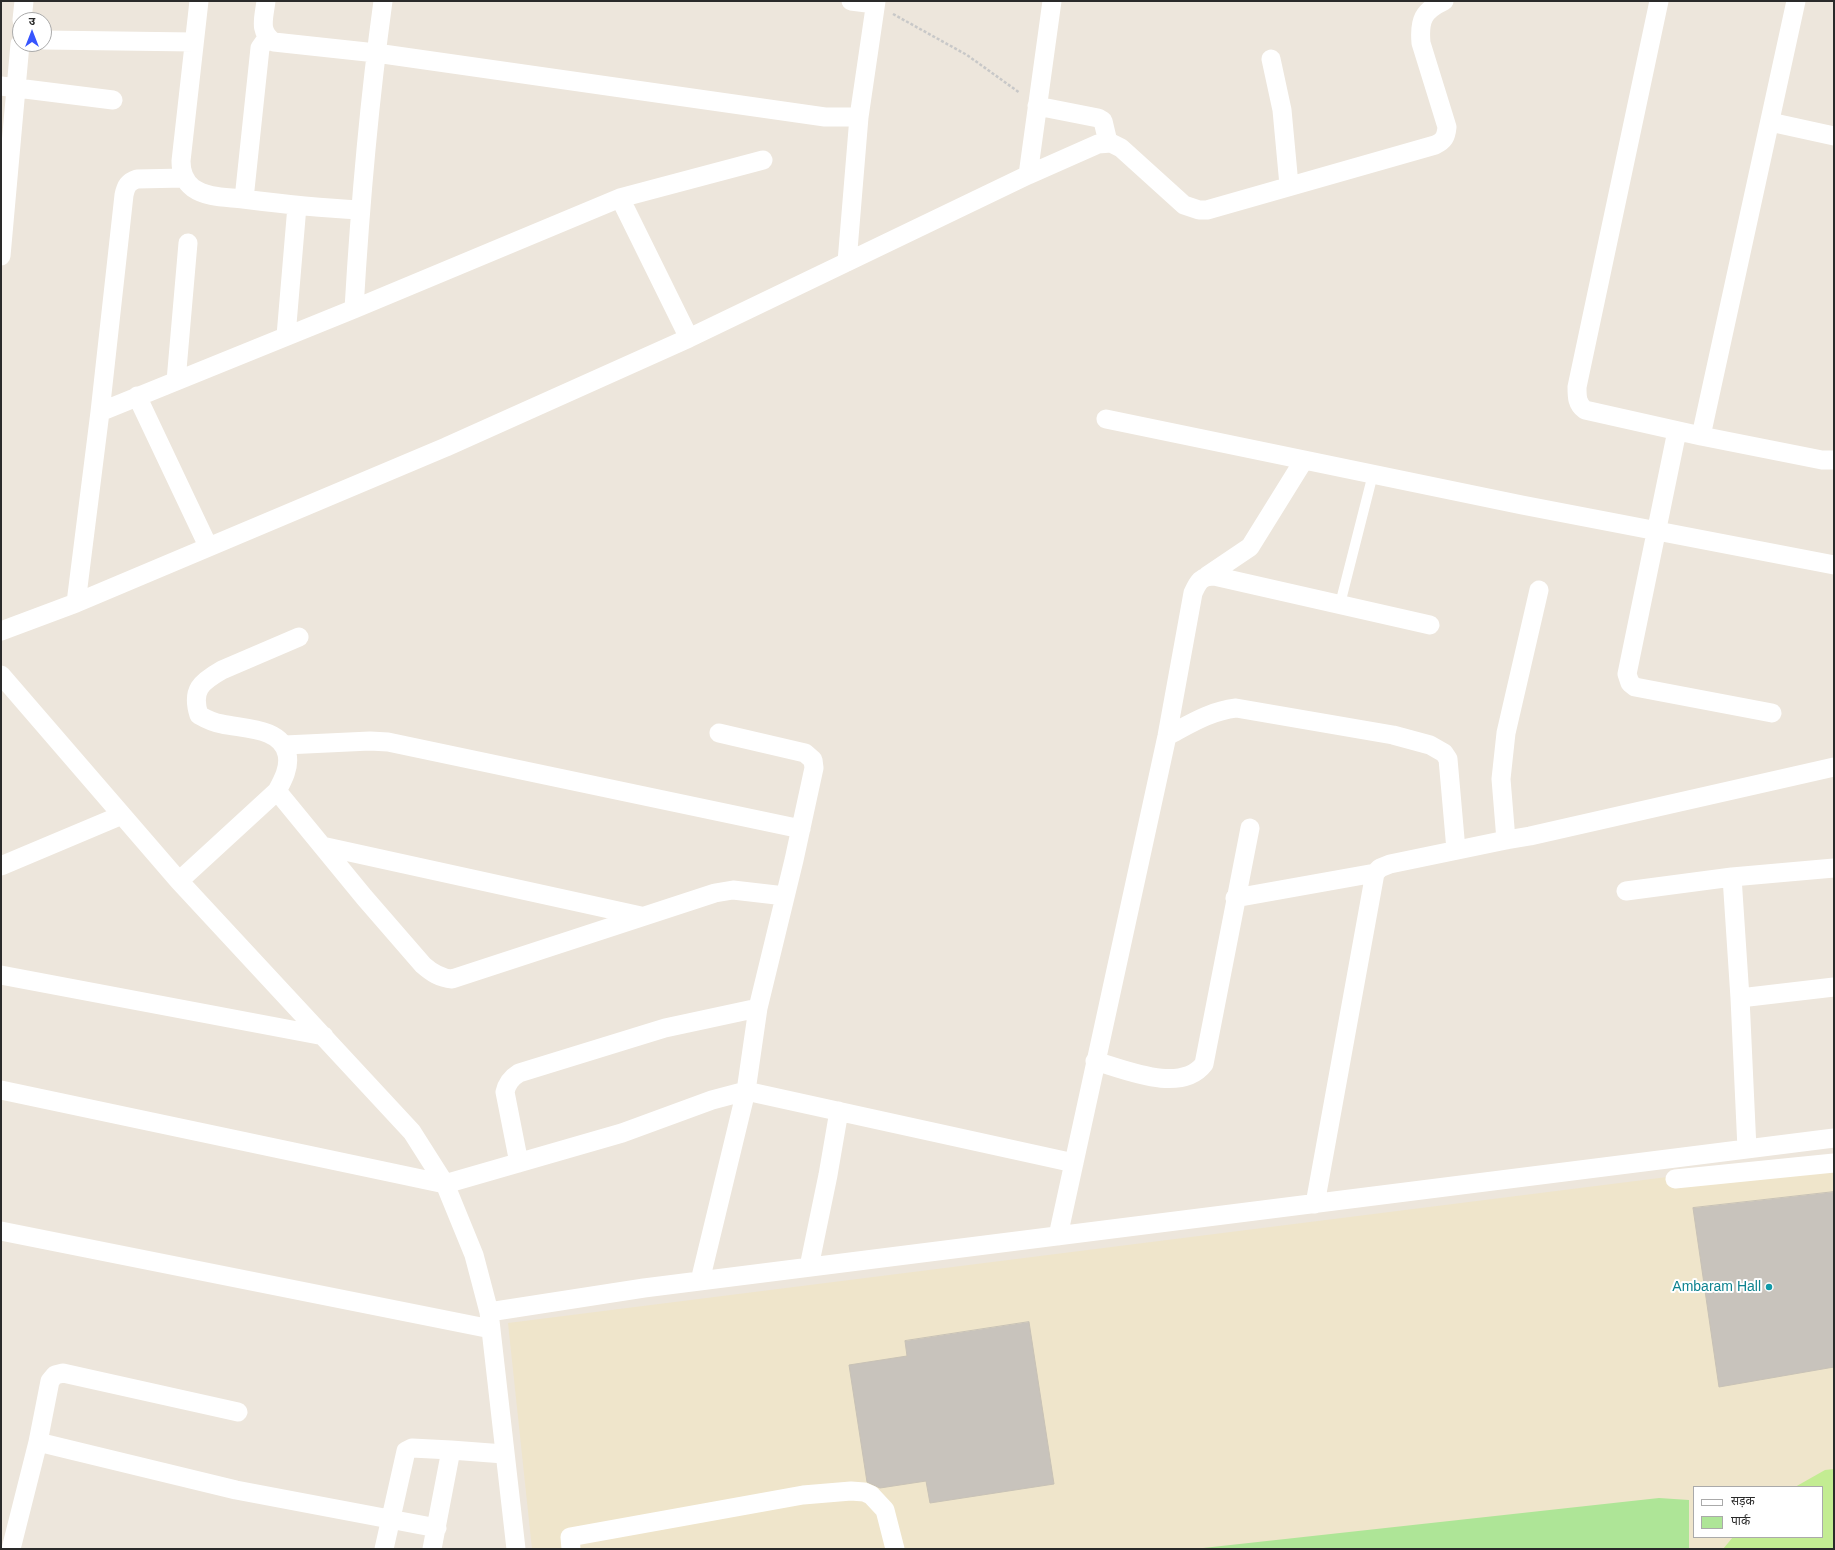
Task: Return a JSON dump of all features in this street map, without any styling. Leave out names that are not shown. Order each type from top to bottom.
[{"type":"street","points":[[23,12],[24,1]]},
{"type":"street","points":[[199,1],[181,161],[181,170],[184,178],[194,189],[209,195],[297,206],[360,210]]},
{"type":"street","points":[[266,1],[263,31],[267,38],[274,42],[376,53],[825,116],[859,118]]},
{"type":"street","points":[[354,309],[360,210],[376,53],[383,1]]},
{"type":"street","points":[[847,262],[859,118],[876,3],[851,1]]},
{"type":"street","points":[[1028,175],[1052,1]]},
{"type":"street","points":[[1,631],[76,602],[446,447],[689,338],[1028,175],[1098,144],[1108,142],[1121,148],[1184,205],[1199,210],[1207,210],[1289,185],[1435,145],[1443,140],[1447,128],[1421,43],[1420,34],[1422,19],[1427,11],[1444,1]]},
{"type":"street","points":[[1659,1],[1577,388],[1577,396],[1580,406],[1586,410],[1677,431],[1822,460],[1834,460]]},
{"type":"street","points":[[1701,436],[1796,1]]},
{"type":"street","points":[[244,199],[260,48],[267,38]]},
{"type":"street","points":[[52,40],[194,42]]},
{"type":"street","points":[[1,256],[8,87],[18,52]]},
{"type":"street","points":[[1271,59],[1282,110],[1289,185]]},
{"type":"street","points":[[8,87],[113,100]]},
{"type":"street","points":[[1037,106],[1098,118],[1103,121],[1108,142]]},
{"type":"street","points":[[1770,122],[1834,136]]},
{"type":"street","points":[[100,412],[354,309],[620,198],[763,160]]},
{"type":"street","points":[[76,602],[126,186],[130,182],[137,179],[184,178]]},
{"type":"street","points":[[620,198],[689,338]]},
{"type":"street","points":[[286,336],[297,206]]},
{"type":"street","points":[[176,381],[188,243]]},
{"type":"street","points":[[137,396],[208,546]]},
{"type":"street","points":[[1106,419],[1655,531],[1834,565]]},
{"type":"street","points":[[1677,431],[1655,531],[1627,674],[1630,682],[1635,687],[1772,714]]},
{"type":"street","points":[[1058,1236],[1167,736],[1193,593],[1201,579],[1250,547],[1304,460]]},
{"type":"street","points":[[1207,576],[1214,576],[1430,625]]},
{"type":"street","points":[[1506,840],[1501,779],[1502,757],[1506,733],[1539,590]]},
{"type":"street","points":[[179,881],[277,791],[284,779],[288,757],[285,745],[278,738],[264,732],[220,724],[199,715],[195,699],[196,692],[211,676],[222,670],[299,637]]},
{"type":"street","points":[[1,675],[179,881],[412,1132],[445,1184],[474,1255],[490,1320],[504,1454],[516,1549]]},
{"type":"street","points":[[1167,736],[1209,714],[1223,709],[1236,708],[1393,735],[1430,745],[1444,753],[1448,759],[1456,850]]},
{"type":"street","points":[[700,1281],[746,1091],[758,1008],[801,829],[814,768],[809,755],[793,750],[719,734]]},
{"type":"street","points":[[285,745],[370,741],[388,742],[801,829]]},
{"type":"street","points":[[1315,1204],[1375,873],[1380,868],[1390,864],[1530,836],[1834,767]]},
{"type":"street","points":[[277,791],[364,897],[423,965],[442,978],[452,978],[641,916],[724,891],[785,896]]},
{"type":"street","points":[[1,866],[122,815]]},
{"type":"street","points":[[1096,1061],[1155,1078],[1175,1079],[1189,1077],[1198,1072],[1204,1064],[1235,898],[1250,828]]},
{"type":"street","points":[[322,846],[641,916]]},
{"type":"street","points":[[1626,891],[1732,877],[1834,868]]},
{"type":"street","points":[[1235,898],[1375,873]]},
{"type":"street","points":[[1732,877],[1740,998],[1747,1149]]},
{"type":"street","points":[[1,975],[324,1036]]},
{"type":"street","points":[[1740,998],[1834,986]]},
{"type":"street","points":[[519,1163],[505,1092],[507,1084],[519,1073],[664,1028],[758,1008]]},
{"type":"street","points":[[1,1090],[445,1184],[622,1133],[712,1100],[746,1091],[1074,1163]]},
{"type":"street","points":[[809,1267],[828,1175],[839,1111]]},
{"type":"street","points":[[1,1231],[490,1320],[644,1288],[1834,1138]]},
{"type":"street","points":[[1675,1179],[1834,1163]]},
{"type":"street","points":[[11,1549],[38,1442],[50,1381],[53,1377],[62,1373],[238,1412]]},
{"type":"street","points":[[38,1442],[236,1490],[392,1518],[437,1528]]},
{"type":"street","points":[[384,1549],[405,1454],[408,1449],[452,1450],[504,1454]]},
{"type":"street","points":[[432,1549],[452,1450]]},
{"type":"street","points":[[571,1549],[570,1537],[803,1495],[851,1491],[864,1492],[871,1495],[885,1510],[895,1549]]},
{"type":"lane","points":[[1340,604],[1373,474]]},
{"type":"path","points":[[876,3],[967,55],[1037,106]]},
{"type":"shaded area","points":[[1834,1156],[1834,1549],[532,1549],[508,1323]]},
{"type":"green space","points":[[1834,1469],[1834,1549],[1723,1549],[1732,1538],[1823,1538],[1823,1486],[1797,1486],[1825,1470]]},
{"type":"green space","points":[[1659,1498],[1689,1500],[1689,1549],[1194,1549]]},
{"type":"building","name":"Ambaram Hall","points":[[1834,1192],[1834,1367],[1719,1387],[1693,1208]]},
{"type":"building","points":[[1029,1322],[1054,1484],[930,1503],[926,1481],[880,1488],[867,1482],[849,1365],[907,1356],[905,1341]]},
{"type":"place","name":"Ambaram Hall","points":[[1769,1287]]}]
